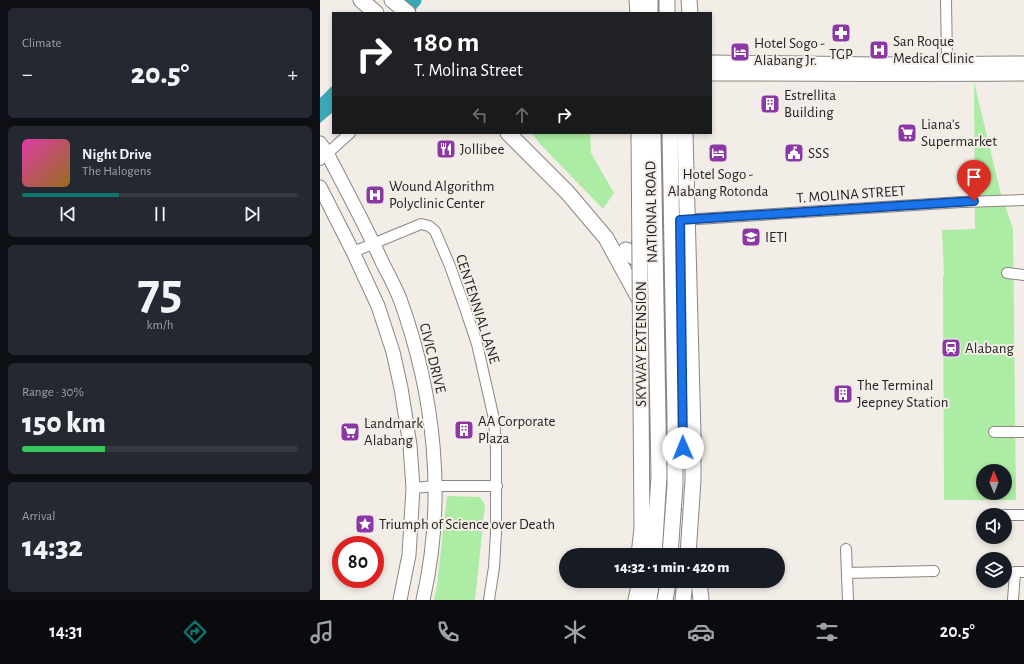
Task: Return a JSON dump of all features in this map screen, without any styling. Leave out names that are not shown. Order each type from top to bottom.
[{"type":"highway","points":[[361,0],[375,12]]},
{"type":"highway","points":[[637,0],[638,12]]},
{"type":"highway","points":[[645,0],[645,12]]},
{"type":"highway","points":[[650,0],[650,12]]},
{"type":"highway","points":[[667,0],[667,12]]},
{"type":"highway","points":[[673,0],[673,12]]},
{"type":"highway","points":[[682,0],[682,12]]},
{"type":"highway","points":[[690,0],[690,12]]},
{"type":"highway","points":[[509,134],[567,192],[606,238],[654,326]]},
{"type":"highway","points":[[514,134],[527,151]]},
{"type":"highway","points":[[606,238],[626,250],[634,257],[638,258],[640,256],[639,134]]},
{"type":"highway","name":"SKYWAY EXTENSION","points":[[639,134],[642,528],[640,548]]},
{"type":"highway","name":"NATIONAL ROAD","points":[[649,134],[654,326],[655,479],[661,548]]},
{"type":"highway","points":[[653,134],[659,476],[654,548]]},
{"type":"highway","points":[[670,134],[675,427],[675,485],[670,548]]},
{"type":"highway","name":"NATIONAL ROAD","points":[[678,134],[684,473],[694,548]]},
{"type":"highway","points":[[685,134],[693,435],[693,480],[688,548]]},
{"type":"highway","points":[[626,250],[652,285]]},
{"type":"highway","points":[[655,450],[661,469],[668,477],[674,477],[684,473]]},
{"type":"highway","points":[[648,548],[650,539],[655,479]]},
{"type":"highway","points":[[632,600],[634,588]]},
{"type":"highway","points":[[636,600],[639,588]]},
{"type":"highway","points":[[649,600],[651,588]]},
{"type":"highway","points":[[668,588],[672,600]]},
{"type":"highway","points":[[665,600],[668,588]]},
{"type":"highway","points":[[683,600],[684,588]]},
{"type":"highway","points":[[700,588],[701,600]]},
{"type":"main road","points":[[712,62],[878,64],[951,67],[1024,74]]},
{"type":"main road","points":[[967,69],[1024,63]]},
{"type":"main road","points":[[712,74],[951,67]]},
{"type":"main road","name":"CIVIC DRIVE","points":[[322,152],[374,242],[400,298],[425,385],[430,417],[436,486],[434,527],[423,600]]},
{"type":"main road","points":[[320,188],[353,252],[378,306],[393,352],[401,388],[406,416],[413,488],[408,555],[400,600]]},
{"type":"street","points":[[946,0],[951,67]]},
{"type":"street","points":[[322,152],[349,134]]},
{"type":"street","name":"T. MOLINA STREET","points":[[680,220],[962,202],[1024,200]]},
{"type":"street","name":"CENTENNIAL LANE","points":[[353,252],[374,242],[421,224],[429,226],[435,231],[465,308],[478,352],[494,419],[497,486],[494,560],[489,600]]},
{"type":"street","points":[[1007,273],[1024,275]]},
{"type":"street","points":[[994,432],[1024,432]]},
{"type":"street","points":[[413,488],[436,486],[497,486]]},
{"type":"street","points":[[1012,515],[1024,514]]},
{"type":"street","points":[[846,549],[848,600]]},
{"type":"street","points":[[847,573],[934,571]]},
{"type":"street","points":[[1013,600],[1020,572]]},
{"type":"green space","points":[[974,82],[1001,194],[1013,229],[1016,500],[1012,500],[1012,464],[976,464],[976,500],[944,500],[944,276],[942,230],[975,229]]},
{"type":"green space","points":[[532,134],[590,134],[591,153],[614,193],[603,209]]},
{"type":"green space","points":[[447,496],[480,497],[485,505],[475,600],[434,600]]},
{"type":"water","points":[[332,86],[332,113],[320,123],[320,98]]},
{"type":"waterway","points":[[404,12],[414,0]]},
{"type":"place","name":"TGP","points":[[841,33]]},
{"type":"place","name":"San Roque Medical Clinic","points":[[879,50]]},
{"type":"place","name":"Hotel Sogo - Alabang Jr.","points":[[740,52]]},
{"type":"place","name":"Estrellita Building","points":[[770,104]]},
{"type":"place","name":"Liana's Supermarket","points":[[907,133]]},
{"type":"place","name":"Jollibee","points":[[446,149]]},
{"type":"place","name":"Hotel Sogo - Alabang Rotonda","points":[[718,153]]},
{"type":"place","name":"SSS","points":[[794,153]]},
{"type":"place","name":"Wound Algorithm Polyclinic Center","points":[[375,195]]},
{"type":"place","name":"IETI","points":[[751,237]]},
{"type":"place","name":"Alabang","points":[[951,348]]},
{"type":"place","name":"The Terminal Jeepney Station","points":[[843,394]]},
{"type":"place","name":"AA Corporate Plaza","points":[[464,430]]},
{"type":"place","name":"Landmark Alabang","points":[[350,432]]},
{"type":"place","name":"Triumph of Science over Death","points":[[365,524]]},
{"type":"route","points":[[683,448],[680,220],[974,201]]}]
